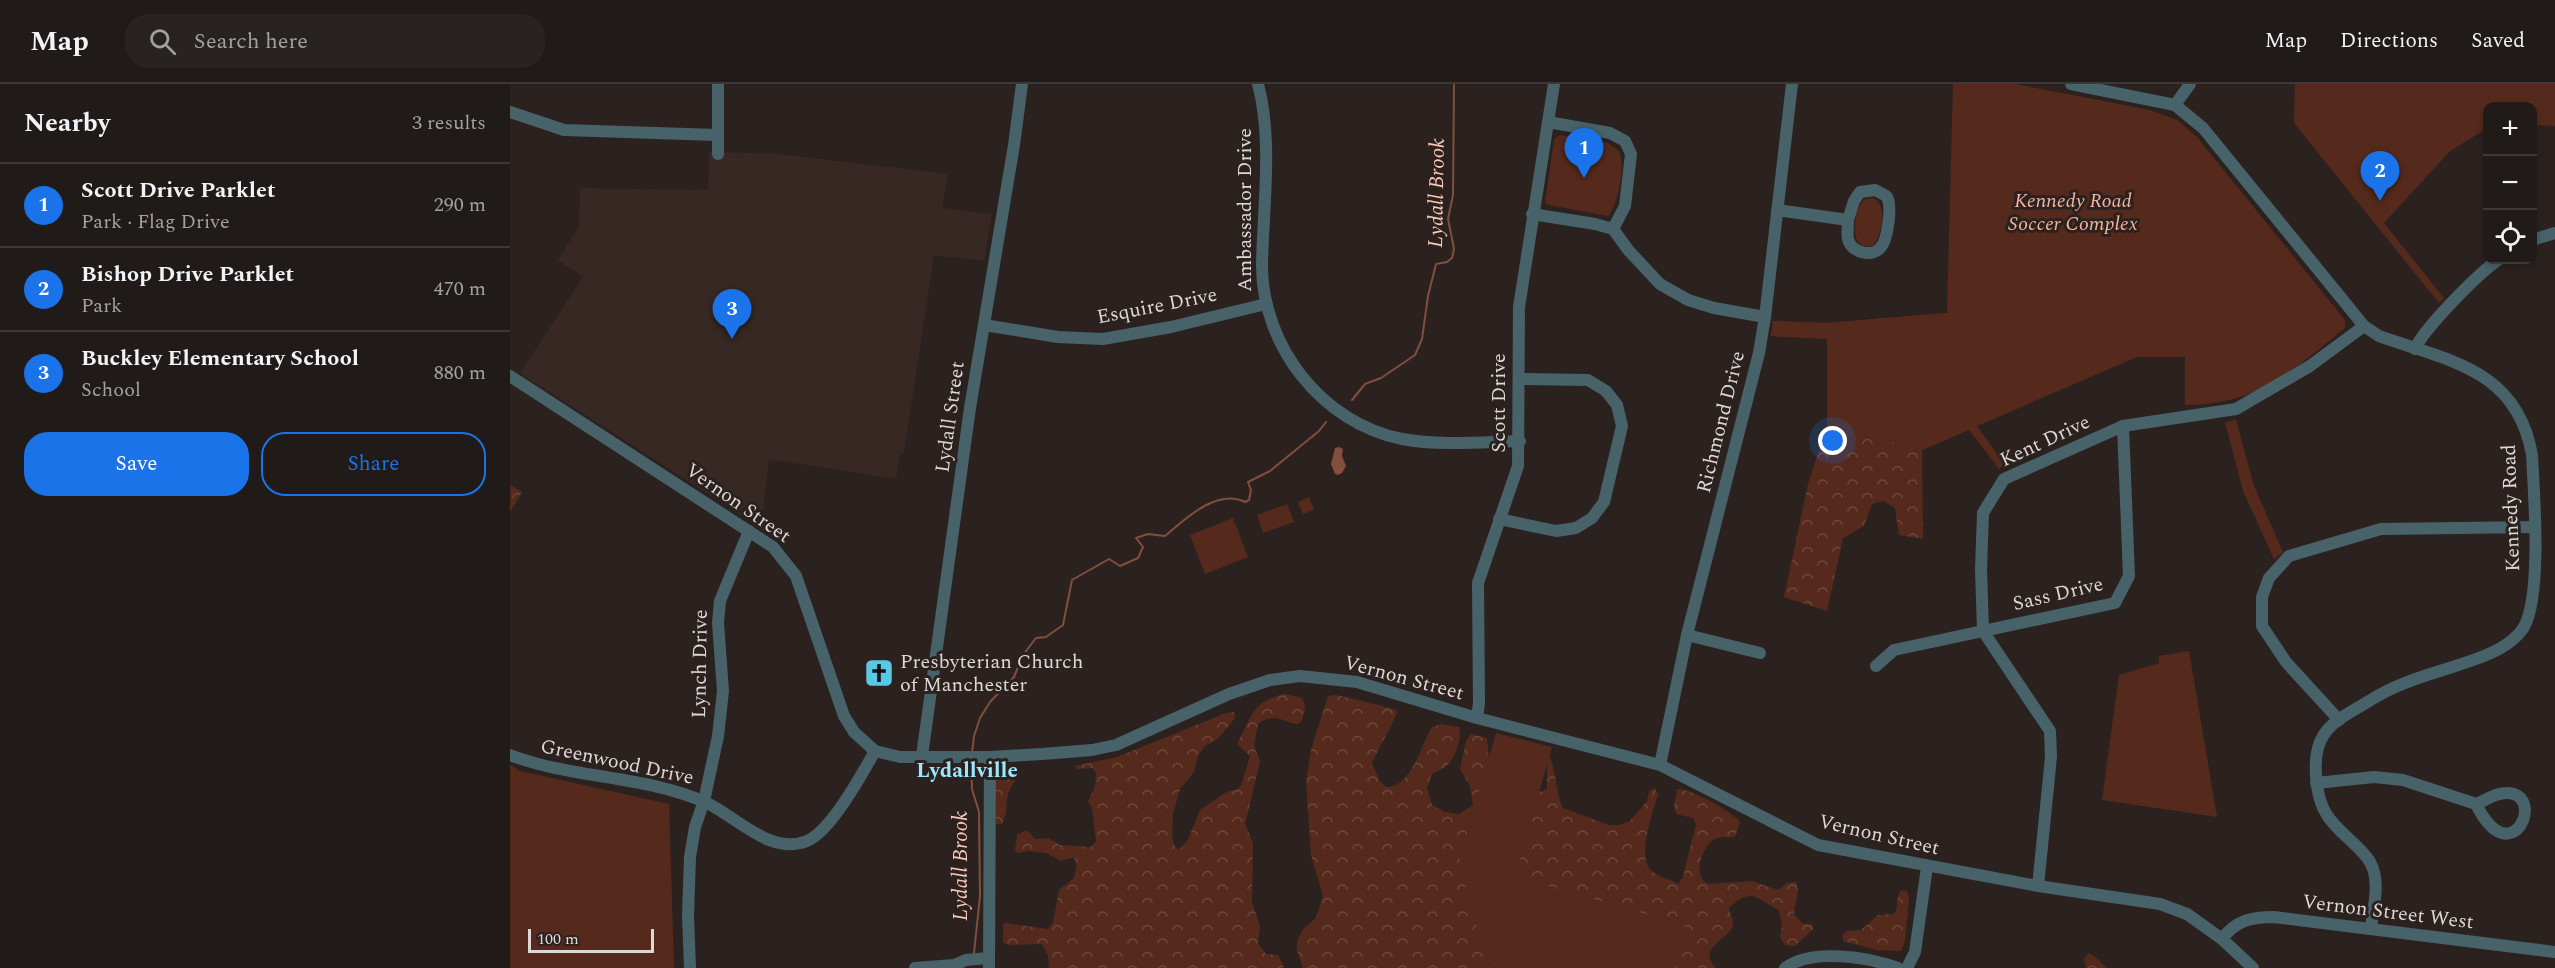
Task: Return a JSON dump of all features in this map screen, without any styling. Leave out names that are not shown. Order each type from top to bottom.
[{"type":"street","points":[[718,84],[718,154]]},
{"type":"street","name":"Lydall Street","points":[[922,756],[970,408],[1016,135],[1022,84]]},
{"type":"street","name":"Ambassador Drive","points":[[1258,84],[1263,108],[1265,144],[1262,268],[1266,304],[1281,343],[1301,377],[1323,400],[1349,418],[1378,432],[1402,439],[1435,442],[1520,441]]},
{"type":"street","name":"Scott Drive","points":[[1477,718],[1479,703],[1478,583],[1518,466],[1520,441],[1519,307],[1554,84]]},
{"type":"street","name":"Richmond Drive","points":[[1660,765],[1687,635],[1747,402],[1766,316],[1792,84]]},
{"type":"street","name":"Kennedy Road","points":[[2071,84],[2175,105],[2203,128],[2364,326],[2379,336],[2482,375],[2505,394],[2515,408],[2529,437],[2532,455],[2535,528],[2532,606],[2523,628],[2507,645],[2484,656],[2397,685],[2339,720],[2322,736],[2316,763],[2316,783],[2326,814],[2370,862],[2376,880],[2371,929]]},
{"type":"street","points":[[2175,105],[2190,84]]},
{"type":"street","points":[[510,112],[564,130],[717,135]]},
{"type":"street","points":[[1548,122],[1610,134],[1625,141],[1631,154],[1625,206],[1613,229]]},
{"type":"street","points":[[1875,190],[1887,197],[1888,229],[1883,245],[1877,252],[1864,253],[1852,247],[1848,240],[1848,220],[1854,201],[1860,192],[1875,190]]},
{"type":"street","points":[[1777,210],[1848,220]]},
{"type":"street","points":[[1532,213],[1613,229],[1629,251],[1660,284],[1688,300],[1714,308],[1766,316]]},
{"type":"street","points":[[2537,238],[2555,233]]},
{"type":"street","points":[[2415,349],[2419,340],[2491,264]]},
{"type":"street","name":"Esquire Drive","points":[[984,326],[1058,337],[1103,339],[1172,327],[1266,304]]},
{"type":"street","name":"Kent Drive","points":[[1983,631],[1981,569],[1983,513],[2004,479],[2123,426],[2236,409],[2310,366],[2364,326]]},
{"type":"street","name":"Vernon Street","points":[[510,376],[773,547],[796,576],[844,716],[854,732],[875,751],[900,757],[990,757],[1092,750],[1116,745],[1250,686],[1300,676],[1356,682],[1477,718],[1660,765],[1818,845],[2038,886],[2160,904],[2187,914],[2222,939],[2253,968]]},
{"type":"street","points":[[1499,519],[1556,531],[1576,528],[1592,518],[1604,502],[1622,426],[1617,405],[1606,391],[1588,380],[1519,379]]},
{"type":"street","name":"Sass Drive","points":[[1876,666],[1894,650],[2115,603],[2128,576],[2123,426]]},
{"type":"street","points":[[2339,720],[2286,662],[2262,626],[2262,597],[2270,578],[2289,556],[2381,529],[2535,528]]},
{"type":"street","name":"Lynch Drive","points":[[690,968],[688,916],[690,857],[718,736],[723,691],[718,624],[720,601],[749,531]]},
{"type":"street","points":[[1983,631],[2050,731],[2051,757],[2038,886]]},
{"type":"street","points":[[1687,635],[1760,652]]},
{"type":"street","name":"Greenwood Drive","points":[[510,755],[557,770],[664,789],[704,801],[779,844],[807,841],[818,834],[828,823],[875,751]]},
{"type":"street","points":[[915,968],[989,963],[990,757]]},
{"type":"street","points":[[2316,783],[2374,777],[2403,780],[2476,804]]},
{"type":"street","points":[[1907,968],[1915,952],[1928,867]]},
{"type":"street","name":"Vernon Street West","points":[[2222,939],[2231,927],[2259,917],[2555,952]]},
{"type":"street","points":[[1785,968],[1808,957],[1829,955],[1898,968]]},
{"type":"shaded area","points":[[709,152],[770,153],[948,174],[942,208],[992,214],[984,261],[934,255],[904,453],[900,453],[896,479],[769,459],[761,528],[520,373],[583,277],[558,260],[579,226],[580,188],[708,190]]},
{"type":"shaded area","points":[[1335,448],[1343,449],[1342,456],[1346,466],[1338,475],[1335,474],[1331,464]]},
{"type":"green space","name":"Kennedy Road Soccer Complex","points":[[1953,84],[2015,84],[2150,110],[2177,120],[2196,136],[2345,320],[2345,328],[2272,383],[2233,399],[2210,403],[2185,405],[2185,357],[2137,357],[1977,426],[2005,465],[1999,469],[1969,430],[1922,450],[1827,426],[1827,339],[1771,336],[1773,321],[1827,323],[1947,313]]},
{"type":"green space","points":[[2295,84],[2555,84],[2555,126],[2537,125],[2537,102],[2483,102],[2483,131],[2449,152],[2384,223],[2444,298],[2439,303],[2294,123]]},
{"type":"green space","points":[[1560,135],[1608,143],[1619,151],[1622,166],[1620,185],[1615,203],[1608,216],[1545,203],[1554,140]]},
{"type":"green space","points":[[1873,198],[1881,207],[1881,228],[1872,246],[1864,246],[1856,236],[1855,219],[1865,199]]},
{"type":"green space","points":[[1947,313],[2022,406],[1922,450],[1923,539],[1899,535],[1895,508],[1883,501],[1872,504],[1864,526],[1843,538],[1827,611],[1784,597],[1808,484],[1827,426],[1827,339],[1771,336],[1773,321],[1827,323]]},
{"type":"green space","points":[[2236,420],[2254,486],[2283,552],[2274,559],[2243,491],[2225,422]]},
{"type":"green space","points":[[510,485],[522,492],[510,512]]},
{"type":"green space","points":[[1309,497],[1314,510],[1303,514],[1298,502]]},
{"type":"green space","points":[[1287,504],[1294,522],[1263,533],[1257,515]]},
{"type":"green space","points":[[1233,518],[1248,557],[1205,574],[1190,535]]},
{"type":"green space","points":[[2189,651],[2217,817],[2102,800],[2119,675],[2159,663],[2159,656]]},
{"type":"green space","points":[[1285,694],[1302,698],[1305,707],[1304,714],[1300,723],[1295,724],[1272,718],[1258,724],[1254,746],[1260,762],[1245,824],[1253,843],[1252,902],[1260,926],[1258,943],[1266,954],[1278,955],[1284,968],[1049,968],[1048,955],[1042,944],[1008,945],[1003,942],[1003,924],[1006,923],[1048,929],[1053,923],[1059,890],[1073,879],[1076,868],[1073,857],[1061,861],[1046,853],[1027,851],[1017,853],[1015,849],[1017,835],[1028,831],[1035,839],[1049,838],[1060,845],[1091,847],[1096,841],[1092,808],[1088,801],[1095,787],[1096,773],[1092,768],[1077,769],[1075,766],[1117,757],[1226,713],[1234,712],[1235,718],[1218,739],[1205,746],[1198,756],[1194,772],[1180,789],[1173,814],[1172,837],[1175,847],[1179,849],[1187,842],[1200,810],[1228,791],[1236,790],[1241,786],[1250,756],[1237,744],[1259,706],[1265,701]]},
{"type":"green space","points":[[1333,695],[1397,711],[1372,763],[1379,780],[1386,787],[1395,785],[1409,773],[1432,727],[1441,724],[1459,727],[1459,743],[1455,754],[1449,764],[1432,774],[1427,788],[1432,805],[1445,812],[1459,814],[1473,805],[1470,786],[1460,769],[1466,741],[1471,734],[1487,738],[1490,771],[1541,792],[1547,788],[1547,753],[1563,808],[1609,825],[1620,825],[1630,821],[1647,801],[1649,791],[1654,788],[1658,794],[1646,843],[1646,861],[1655,873],[1678,884],[1683,877],[1696,824],[1693,818],[1677,814],[1674,807],[1677,789],[1700,796],[1729,812],[1740,822],[1735,837],[1717,838],[1706,848],[1700,862],[1701,876],[1704,881],[1709,884],[1752,881],[1778,890],[1787,883],[1796,882],[1798,890],[1794,914],[1802,923],[1813,925],[1813,929],[1795,946],[1785,945],[1780,938],[1782,925],[1779,910],[1749,896],[1743,897],[1729,908],[1733,926],[1711,950],[1711,961],[1716,968],[1303,968],[1297,942],[1303,929],[1316,918],[1323,896],[1311,855],[1306,782],[1311,750],[1328,696]]},
{"type":"green space","points":[[1496,733],[1552,747],[1515,877],[1685,925],[1675,968],[1489,968],[1459,862]]},
{"type":"green space","points":[[510,765],[520,771],[669,804],[674,968],[510,968]]},
{"type":"green space","points":[[1015,770],[1016,778],[1008,793],[1004,820],[1002,824],[996,824],[995,777],[1002,771]]},
{"type":"green space","points":[[1902,890],[1907,891],[1909,898],[1905,941],[1901,951],[1877,950],[1843,941],[1843,935],[1847,931],[1861,930],[1878,915],[1894,914],[1898,896]]},
{"type":"green space","points":[[2089,953],[2106,968],[2086,968],[2084,958]]},
{"type":"waterway","name":"Lydall Brook","points":[[1352,400],[1365,384],[1381,378],[1415,355],[1422,339],[1428,296],[1436,264],[1447,262],[1452,258],[1454,249],[1448,219],[1453,195],[1454,84]]},
{"type":"waterway","name":"Lydall Brook","points":[[972,753],[974,736],[980,718],[990,702],[1014,677],[1023,655],[1036,638],[1046,637],[1063,625],[1072,580],[1109,559],[1120,566],[1138,558],[1143,547],[1136,538],[1148,534],[1165,536],[1192,514],[1213,502],[1224,499],[1245,502],[1249,500],[1251,490],[1248,482],[1270,471],[1319,431],[1326,422]]},
{"type":"waterway","name":"Lydall Brook","points":[[971,762],[972,789],[979,812],[980,896],[974,953]]},
{"type":"place","name":"Scott Drive Parklet","points":[[1584,178]]},
{"type":"place","name":"Bishop Drive Parklet","points":[[2380,201]]},
{"type":"place","name":"Buckley Elementary School","points":[[732,339]]},
{"type":"place","name":"Presbyterian Church of Manchester","points":[[879,673]]},
{"type":"district","name":"Lydallville","points":[[967,771]]}]
